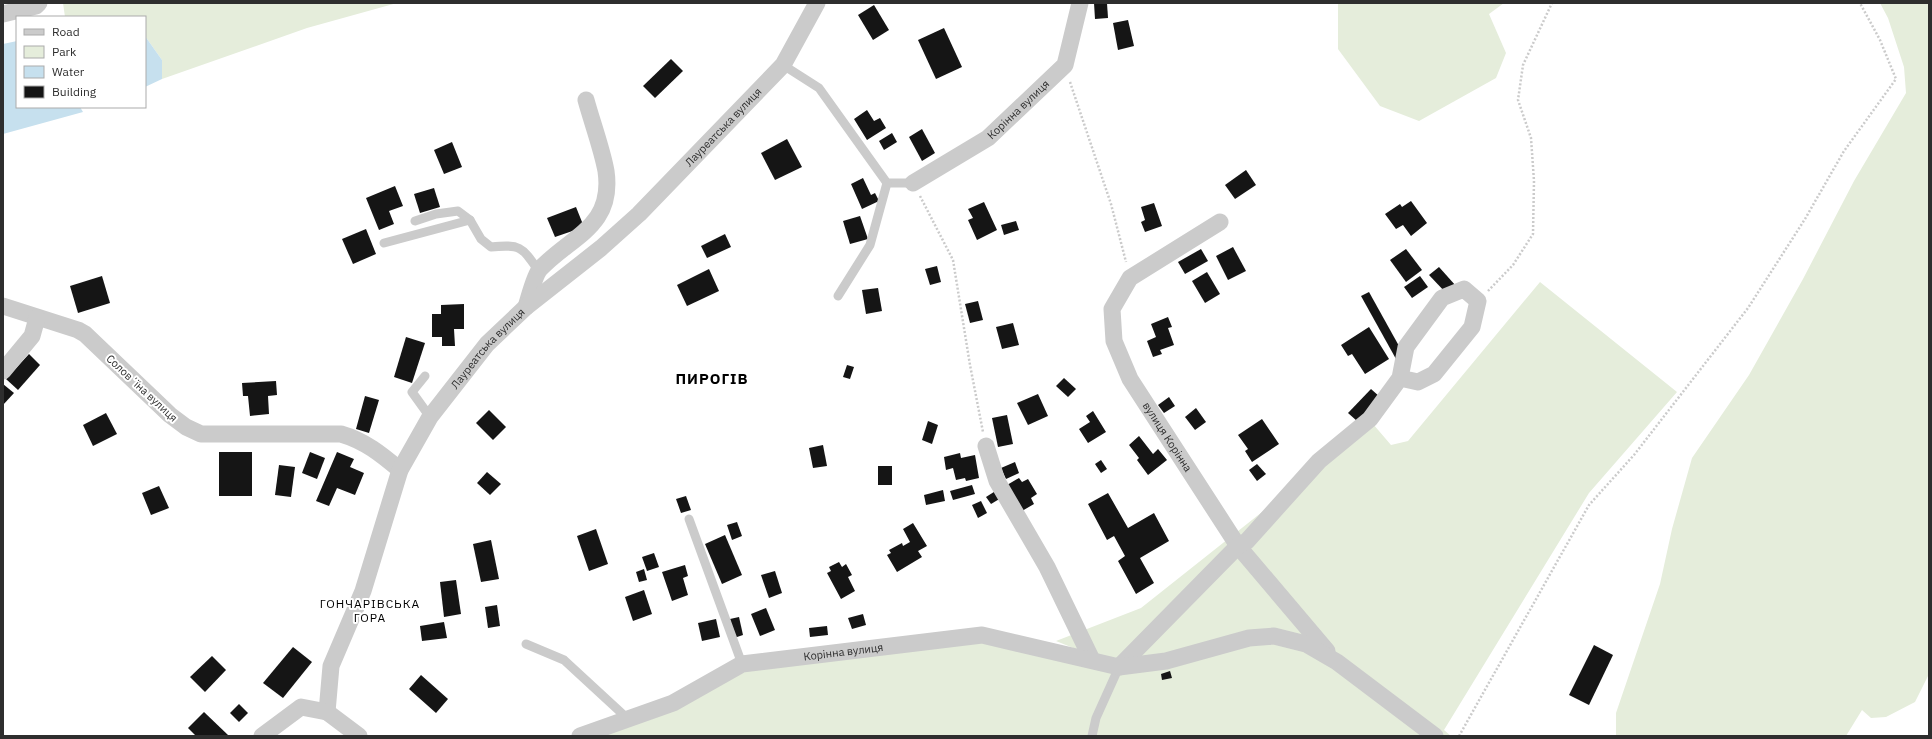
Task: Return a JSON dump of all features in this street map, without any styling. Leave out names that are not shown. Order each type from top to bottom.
[{"type":"street","points":[[3,14],[36,6],[39,3]]},
{"type":"street","name":"Лауреатська вулиця","points":[[327,712],[331,666],[363,591],[400,470],[430,417],[487,344],[526,307],[601,248],[639,214],[783,65],[816,3]]},
{"type":"street","points":[[1064,65],[1080,3]]},
{"type":"street","name":"Корінна вулиця","points":[[913,183],[988,138],[1064,65]]},
{"type":"street","points":[[526,307],[538,270],[589,228],[601,214],[605,195],[606,171],[586,100]]},
{"type":"street","name":"вулиця Корінна","points":[[1220,222],[1130,278],[1112,309],[1114,341],[1130,379],[1238,546],[1337,662]]},
{"type":"street","points":[[1119,666],[1238,546],[1247,541],[1319,461],[1370,419],[1400,378],[1406,347],[1442,298],[1464,289],[1478,301],[1472,327],[1434,374],[1418,382],[1400,378]]},
{"type":"street","name":"Соловʼїна вулиця","points":[[3,306],[78,330],[85,334],[170,415],[186,428],[201,434],[341,434],[357,439],[372,447],[400,470]]},
{"type":"street","points":[[3,371],[32,336],[37,318]]},
{"type":"street","points":[[986,446],[997,481],[1047,567],[1092,660]]},
{"type":"street","name":"Корінна вулиця","points":[[580,736],[673,703],[742,664],[982,635],[1119,666],[1166,661],[1249,638],[1274,636],[1306,644],[1337,662]]},
{"type":"street","points":[[1337,662],[1435,736]]},
{"type":"street","points":[[262,736],[301,707],[327,712],[359,736]]},
{"type":"lane","points":[[783,65],[819,88],[887,183]]},
{"type":"lane","points":[[887,183],[913,183]]},
{"type":"lane","points":[[838,296],[870,245],[887,183]]},
{"type":"lane","points":[[415,221],[436,214],[458,211],[470,220],[481,239],[491,247],[510,245],[525,251],[538,270]]},
{"type":"lane","points":[[384,243],[470,220]]},
{"type":"lane","points":[[425,376],[412,392],[430,417]]},
{"type":"lane","points":[[689,519],[742,664]]},
{"type":"lane","points":[[526,644],[564,660],[628,719]]},
{"type":"lane","points":[[1092,736],[1096,718],[1119,666]]},
{"type":"path","points":[[1478,301],[1513,265],[1533,234],[1534,181],[1530,138],[1518,100],[1523,65],[1552,3]]},
{"type":"path","points":[[1459,736],[1588,506],[1634,455],[1748,308],[1805,219],[1844,151],[1896,79],[1880,40],[1860,3]]},
{"type":"path","points":[[1064,65],[1111,204],[1130,278]]},
{"type":"path","points":[[913,183],[953,260],[970,365],[986,446]]},
{"type":"green space","points":[[63,3],[397,3],[307,28],[162,79],[162,60],[146,37],[146,16],[65,16]]},
{"type":"green space","points":[[1338,3],[1504,3],[1489,14],[1506,53],[1496,78],[1419,121],[1380,106],[1338,49]]},
{"type":"green space","points":[[1880,3],[1929,3],[1929,674],[1915,702],[1886,717],[1871,718],[1862,710],[1846,736],[1616,736],[1616,713],[1660,584],[1672,529],[1692,458],[1749,375],[1803,279],[1854,181],[1906,93],[1904,67],[1888,18]]},
{"type":"green space","points":[[1540,282],[1677,392],[1589,493],[1444,730],[1451,736],[580,736],[742,664],[982,635],[1115,665],[1056,641],[1141,608],[1373,424],[1391,445],[1408,441]]},
{"type":"water","points":[[146,37],[162,60],[162,79],[146,87]]},
{"type":"water","points":[[16,41],[16,108],[81,108],[83,112],[3,134],[3,44]]},
{"type":"building","points":[[1094,3],[1107,3],[1108,18],[1095,19]]},
{"type":"building","points":[[874,5],[889,30],[873,40],[858,15]]},
{"type":"building","points":[[1128,20],[1134,46],[1118,50],[1113,23]]},
{"type":"building","points":[[944,28],[962,67],[936,79],[918,40]]},
{"type":"building","points":[[671,59],[683,71],[655,98],[643,86]]},
{"type":"building","points":[[867,110],[874,121],[880,118],[886,128],[867,140],[854,119]]},
{"type":"building","points":[[922,129],[935,153],[922,161],[909,137]]},
{"type":"building","points":[[892,133],[897,142],[884,150],[879,141]]},
{"type":"building","points":[[787,139],[802,167],[775,180],[761,153]]},
{"type":"building","points":[[452,142],[462,167],[444,174],[434,150]]},
{"type":"building","points":[[1246,170],[1256,185],[1235,199],[1225,185]]},
{"type":"building","points":[[863,178],[871,195],[875,193],[879,201],[862,209],[851,184]]},
{"type":"building","points":[[395,186],[403,206],[389,211],[394,224],[379,230],[366,198]]},
{"type":"building","points":[[434,188],[440,207],[420,213],[414,194]]},
{"type":"building","points":[[1411,201],[1427,223],[1411,236],[1403,225],[1396,229],[1385,214],[1400,204],[1402,207]]},
{"type":"building","points":[[984,202],[997,230],[977,240],[968,220],[973,218],[968,209]]},
{"type":"building","points":[[1154,203],[1162,226],[1145,232],[1141,222],[1145,220],[1141,207]]},
{"type":"building","points":[[576,207],[584,227],[555,237],[547,218]]},
{"type":"building","points":[[860,216],[868,239],[850,244],[843,221]]},
{"type":"building","points":[[1016,221],[1019,230],[1004,235],[1001,225]]},
{"type":"building","points":[[366,229],[376,254],[353,264],[342,239]]},
{"type":"building","points":[[725,234],[731,247],[707,258],[701,246]]},
{"type":"building","points":[[1233,247],[1246,271],[1228,280],[1216,256]]},
{"type":"building","points":[[1201,249],[1208,261],[1185,274],[1178,262]]},
{"type":"building","points":[[1406,249],[1422,270],[1406,282],[1390,260]]},
{"type":"building","points":[[937,266],[941,282],[930,285],[925,269]]},
{"type":"building","points":[[1439,267],[1456,286],[1447,294],[1429,275]]},
{"type":"building","points":[[709,269],[719,291],[687,306],[677,285]]},
{"type":"building","points":[[1207,272],[1220,294],[1205,303],[1192,281]]},
{"type":"building","points":[[102,276],[110,303],[78,313],[70,286]]},
{"type":"building","points":[[1420,276],[1428,287],[1412,298],[1404,287]]},
{"type":"building","points":[[878,288],[882,311],[866,314],[862,290]]},
{"type":"building","points":[[1369,292],[1404,355],[1396,359],[1361,296]]},
{"type":"building","points":[[978,301],[983,320],[970,323],[965,304]]},
{"type":"building","points":[[464,304],[464,329],[454,329],[455,346],[442,346],[442,337],[432,337],[432,314],[441,314],[441,305]]},
{"type":"building","points":[[1168,317],[1172,327],[1168,328],[1174,345],[1160,350],[1162,354],[1153,357],[1147,341],[1156,337],[1151,324]]},
{"type":"building","points":[[1013,323],[1019,345],[1002,349],[996,327]]},
{"type":"building","points":[[1369,327],[1389,359],[1365,374],[1352,354],[1348,356],[1341,345]]},
{"type":"building","points":[[406,337],[425,343],[412,383],[394,377]]},
{"type":"building","points":[[29,354],[40,365],[18,390],[6,379]]},
{"type":"building","points":[[847,365],[854,367],[850,379],[843,377]]},
{"type":"building","points":[[1064,378],[1076,389],[1068,397],[1056,386]]},
{"type":"building","points":[[276,381],[277,395],[268,396],[269,414],[250,416],[248,396],[243,396],[242,383]]},
{"type":"building","points":[[3,384],[14,393],[3,405]]},
{"type":"building","points":[[1371,389],[1380,397],[1357,421],[1348,413]]},
{"type":"building","points":[[1038,394],[1048,416],[1028,425],[1017,403]]},
{"type":"building","points":[[365,396],[379,400],[369,433],[356,429]]},
{"type":"building","points":[[1169,397],[1175,406],[1164,413],[1158,405]]},
{"type":"building","points":[[1196,408],[1206,422],[1195,430],[1185,417]]},
{"type":"building","points":[[489,410],[506,427],[493,440],[476,423]]},
{"type":"building","points":[[1093,411],[1106,432],[1088,443],[1079,429],[1090,422],[1086,416]]},
{"type":"building","points":[[106,413],[117,434],[93,446],[83,425]]},
{"type":"building","points":[[1007,415],[1013,444],[998,447],[992,418]]},
{"type":"building","points":[[1262,419],[1279,444],[1252,462],[1245,451],[1248,449],[1238,435]]},
{"type":"building","points":[[928,421],[938,425],[932,444],[922,440]]},
{"type":"building","points":[[1139,436],[1153,454],[1158,449],[1167,460],[1148,475],[1137,460],[1139,458],[1129,445]]},
{"type":"building","points":[[823,445],[827,466],[813,468],[809,448]]},
{"type":"building","points":[[219,452],[252,452],[252,496],[219,496]]},
{"type":"building","points":[[310,452],[325,458],[317,479],[302,473]]},
{"type":"building","points":[[337,452],[354,459],[350,467],[364,473],[355,495],[337,488],[329,506],[316,501]]},
{"type":"building","points":[[960,453],[961,458],[975,455],[979,478],[966,481],[965,478],[956,480],[953,468],[946,470],[944,457]]},
{"type":"building","points":[[1101,460],[1107,469],[1101,473],[1095,464]]},
{"type":"building","points":[[1015,462],[1019,473],[1006,479],[1001,468]]},
{"type":"building","points":[[1257,464],[1266,474],[1257,481],[1249,470]]},
{"type":"building","points":[[279,465],[295,467],[291,497],[275,495]]},
{"type":"building","points":[[878,466],[892,466],[892,485],[878,485]]},
{"type":"building","points":[[487,472],[501,484],[490,495],[477,483]]},
{"type":"building","points":[[1019,478],[1022,482],[1028,479],[1037,494],[1031,498],[1034,504],[1022,511],[1007,485]]},
{"type":"building","points":[[972,485],[975,494],[953,500],[950,491]]},
{"type":"building","points":[[159,486],[169,508],[151,515],[142,493]]},
{"type":"building","points":[[943,490],[945,501],[926,505],[924,495]]},
{"type":"building","points":[[997,490],[1001,498],[991,504],[986,497]]},
{"type":"building","points":[[1108,493],[1128,528],[1154,513],[1169,541],[1140,558],[1154,583],[1136,594],[1118,561],[1125,556],[1114,536],[1107,540],[1088,504]]},
{"type":"building","points":[[686,496],[691,510],[681,513],[676,499]]},
{"type":"building","points":[[981,501],[987,513],[978,518],[972,505]]},
{"type":"building","points":[[737,522],[742,536],[732,540],[727,525]]},
{"type":"building","points":[[913,523],[927,546],[918,551],[922,557],[897,572],[887,555],[891,553],[889,550],[902,543],[903,546],[910,542],[903,529]]},
{"type":"building","points":[[596,529],[608,564],[589,571],[577,536]]},
{"type":"building","points":[[725,535],[742,575],[722,584],[705,544]]},
{"type":"building","points":[[491,540],[499,579],[481,582],[473,544]]},
{"type":"building","points":[[654,553],[659,567],[647,571],[642,557]]},
{"type":"building","points":[[839,562],[842,567],[846,564],[852,575],[848,577],[855,591],[841,599],[827,573],[831,571],[829,567]]},
{"type":"building","points":[[685,565],[688,576],[683,578],[688,595],[672,601],[662,572]]},
{"type":"building","points":[[644,569],[647,580],[639,582],[636,572]]},
{"type":"building","points":[[775,571],[782,593],[769,598],[761,575]]},
{"type":"building","points":[[456,580],[461,614],[444,617],[440,582]]},
{"type":"building","points":[[644,590],[652,614],[633,621],[625,597]]},
{"type":"building","points":[[497,605],[500,626],[488,628],[485,607]]},
{"type":"building","points":[[766,608],[775,630],[760,636],[751,614]]},
{"type":"building","points":[[863,614],[866,625],[852,629],[848,618]]},
{"type":"building","points":[[739,617],[743,635],[734,638],[730,619]]},
{"type":"building","points":[[716,619],[720,637],[702,641],[698,623]]},
{"type":"building","points":[[444,622],[447,638],[422,641],[420,626]]},
{"type":"building","points":[[827,626],[828,635],[810,637],[809,628]]},
{"type":"building","points":[[1594,645],[1613,655],[1589,705],[1569,695]]},
{"type":"building","points":[[293,647],[312,662],[283,698],[263,683]]},
{"type":"building","points":[[212,656],[226,670],[205,692],[190,677]]},
{"type":"building","points":[[1170,671],[1172,678],[1162,680],[1161,674]]},
{"type":"building","points":[[421,675],[448,699],[436,713],[409,689]]},
{"type":"building","points":[[239,704],[248,713],[239,722],[230,713]]},
{"type":"building","points":[[204,712],[228,735],[227,736],[196,736],[188,728]]},
{"type":"district","name":"ПИРОГІВ","points":[[712,379]]},
{"type":"district","name":"ГОНЧАРІВСЬКА ГОРА","points":[[370,611]]}]
